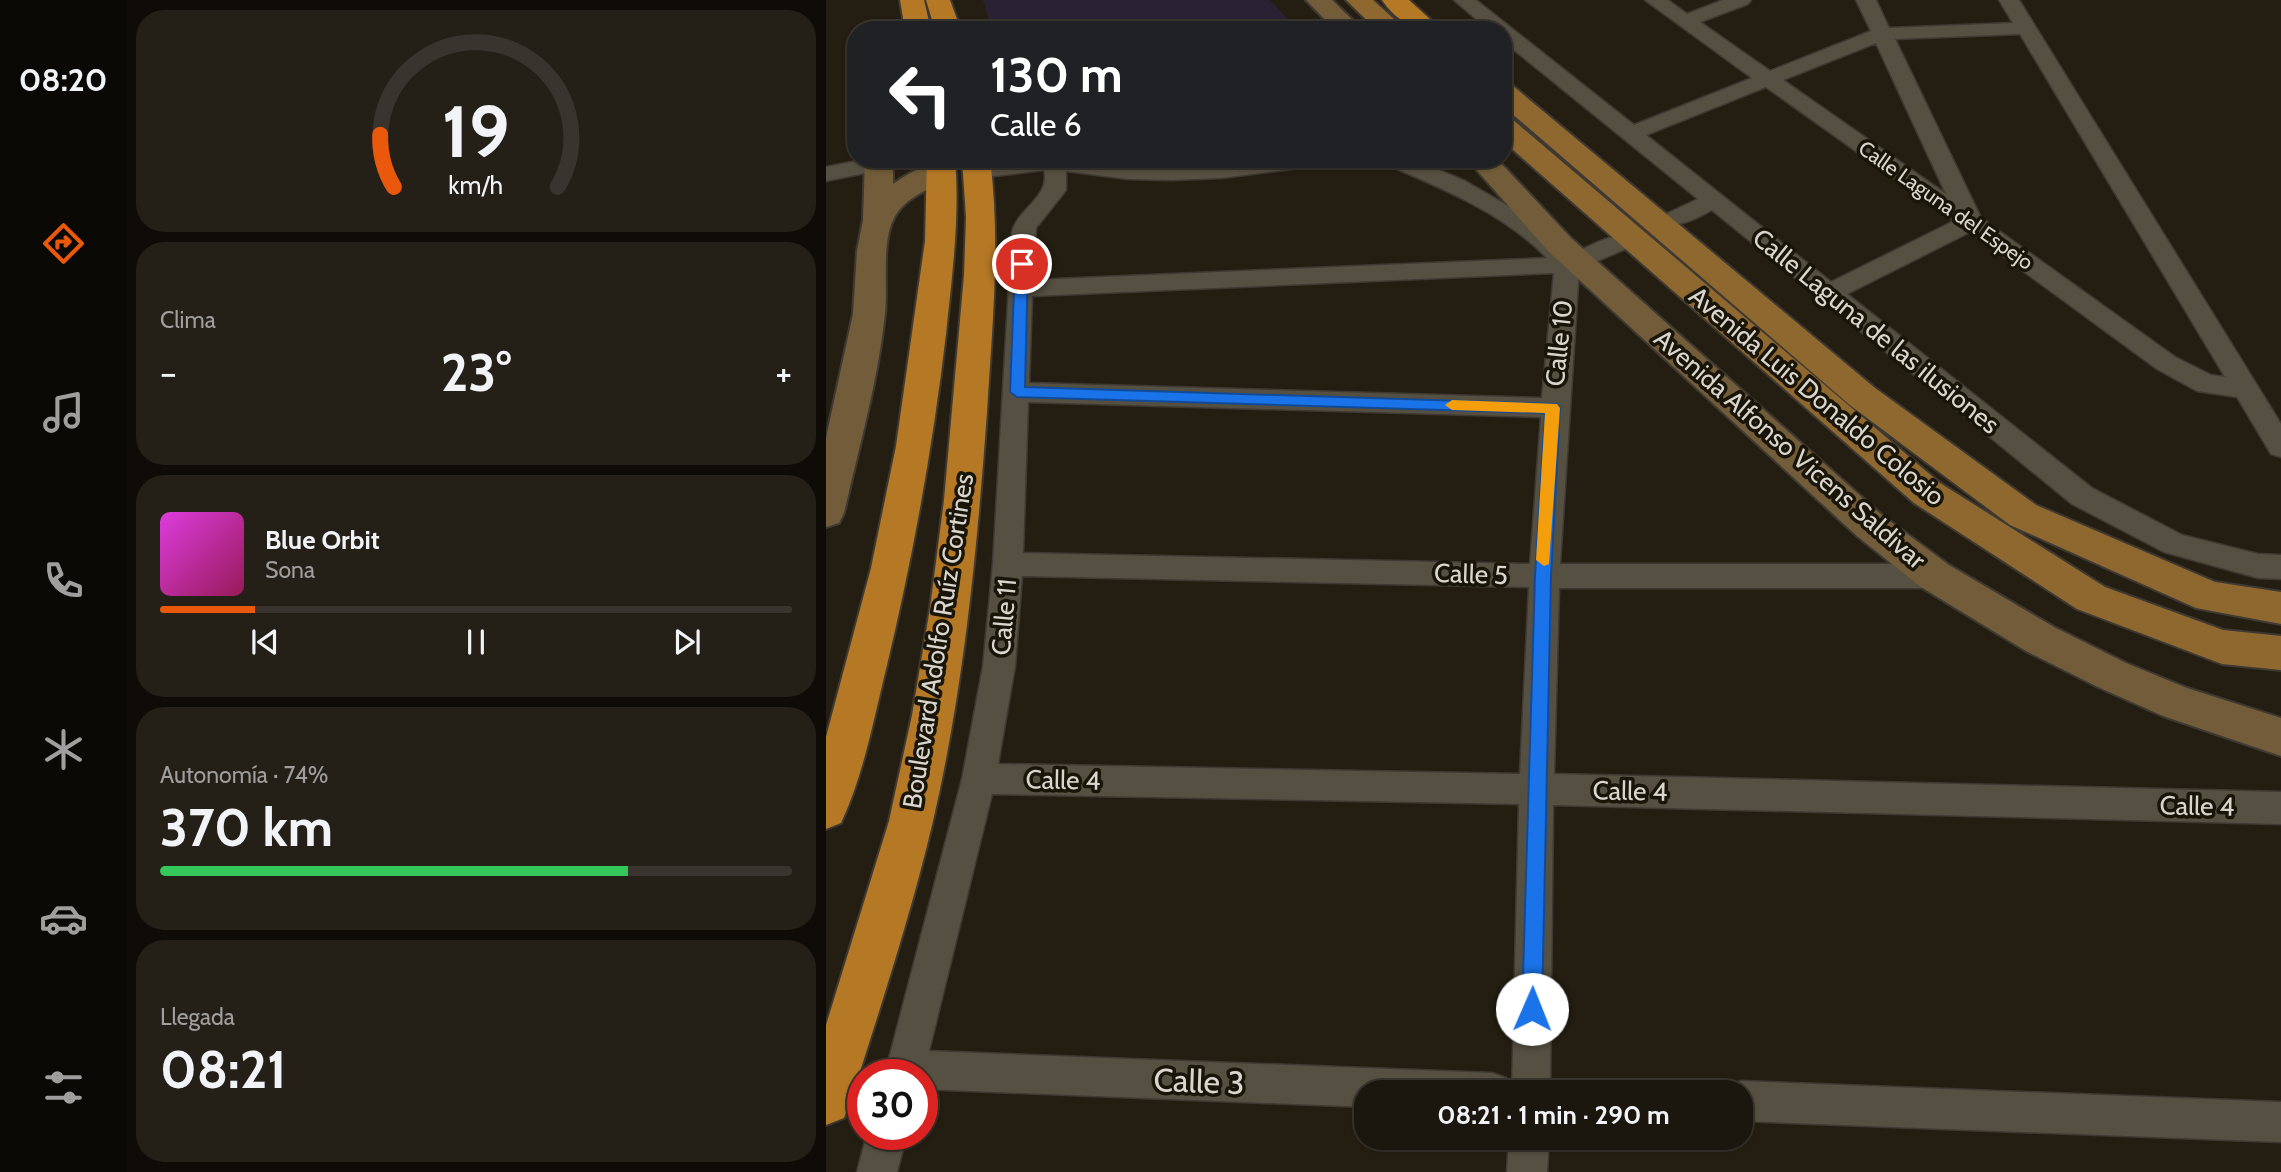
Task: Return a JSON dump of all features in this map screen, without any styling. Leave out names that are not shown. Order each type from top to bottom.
[{"type":"highway","points":[[912,0],[916,21]]},
{"type":"highway","points":[[938,0],[945,21]]},
{"type":"highway","points":[[1396,0],[1420,21]]},
{"type":"highway","name":"Boulevard Adolfo Ruíz Cortines","points":[[826,809],[869,653],[902,517],[924,386],[941,229],[958,168]]},
{"type":"highway","name":"Boulevard Adolfo Ruíz Cortines","points":[[826,1100],[911,822],[931,723],[964,486],[980,266],[981,213],[960,168]]},
{"type":"main road","points":[[1318,0],[1340,21]]},
{"type":"main road","points":[[1358,0],[1382,21]]},
{"type":"main road","name":"Avenida Luis Donaldo Colosio","points":[[1512,100],[1863,397],[2022,514],[2210,597],[2281,608]]},
{"type":"main road","name":"Avenida Luis Donaldo Colosio","points":[[1512,134],[1927,493],[2091,598],[2222,647],[2281,653]]},
{"type":"main road","points":[[826,513],[855,393],[869,314],[872,251],[878,220],[878,168]]},
{"type":"main road","points":[[878,220],[899,191],[918,179],[950,168]]},
{"type":"main road","name":"Avenida Alfonso Vicens Saldivar","points":[[1489,168],[1573,263],[1870,526],[1935,576],[2029,634],[2112,675],[2178,703],[2281,737]]},
{"type":"street","name":"Calle Laguna del Espejo","points":[[1655,0],[2166,363],[2206,384],[2246,389]]},
{"type":"street","points":[[1685,21],[1741,0]]},
{"type":"street","points":[[1829,293],[1971,222],[1866,0]]},
{"type":"street","points":[[2009,0],[2281,447]]},
{"type":"street","name":"Calle Laguna de las ilusiones","points":[[1475,2],[1493,21]]},
{"type":"street","points":[[1630,134],[1881,34],[2026,28]]},
{"type":"street","name":"Calle Laguna de las ilusiones","points":[[1512,39],[2082,496],[2174,544],[2258,566],[2281,567]]},
{"type":"street","points":[[826,174],[852,168]]},
{"type":"street","name":"Calle 11","points":[[907,1059],[979,779],[999,666],[1009,564],[1022,241],[1025,225],[1048,202],[1053,192],[1057,182],[1054,168]]},
{"type":"street","points":[[1098,168],[1172,173],[1245,168]]},
{"type":"street","points":[[1414,168],[1457,186],[1533,230],[1573,263]]},
{"type":"street","points":[[1676,218],[1713,201]]},
{"type":"street","points":[[1022,288],[1573,263],[1622,242]]},
{"type":"street","name":"Calle 10","points":[[1531,1080],[1543,576],[1552,408],[1573,263]]},
{"type":"street","points":[[1017,392],[1552,408]]},
{"type":"street","name":"Calle 5","points":[[1009,564],[1543,576],[1935,576]]},
{"type":"street","name":"Calle 4","points":[[979,779],[1536,789],[2281,808]]},
{"type":"street","name":"Calle 3","points":[[938,1073],[1354,1087]]},
{"type":"street","points":[[1753,1101],[2281,1122]]},
{"type":"street","points":[[877,1172],[883,1150]]},
{"type":"street","points":[[1527,1172],[1528,1150]]},
{"type":"shaded area","points":[[983,0],[1270,0],[1290,21],[989,21]]},
{"type":"slow traffic","points":[[1452,405],[1552,408],[1544,560]]},
{"type":"route","points":[[1022,264],[1017,392],[1552,408],[1543,576],[1532,1009]]}]
